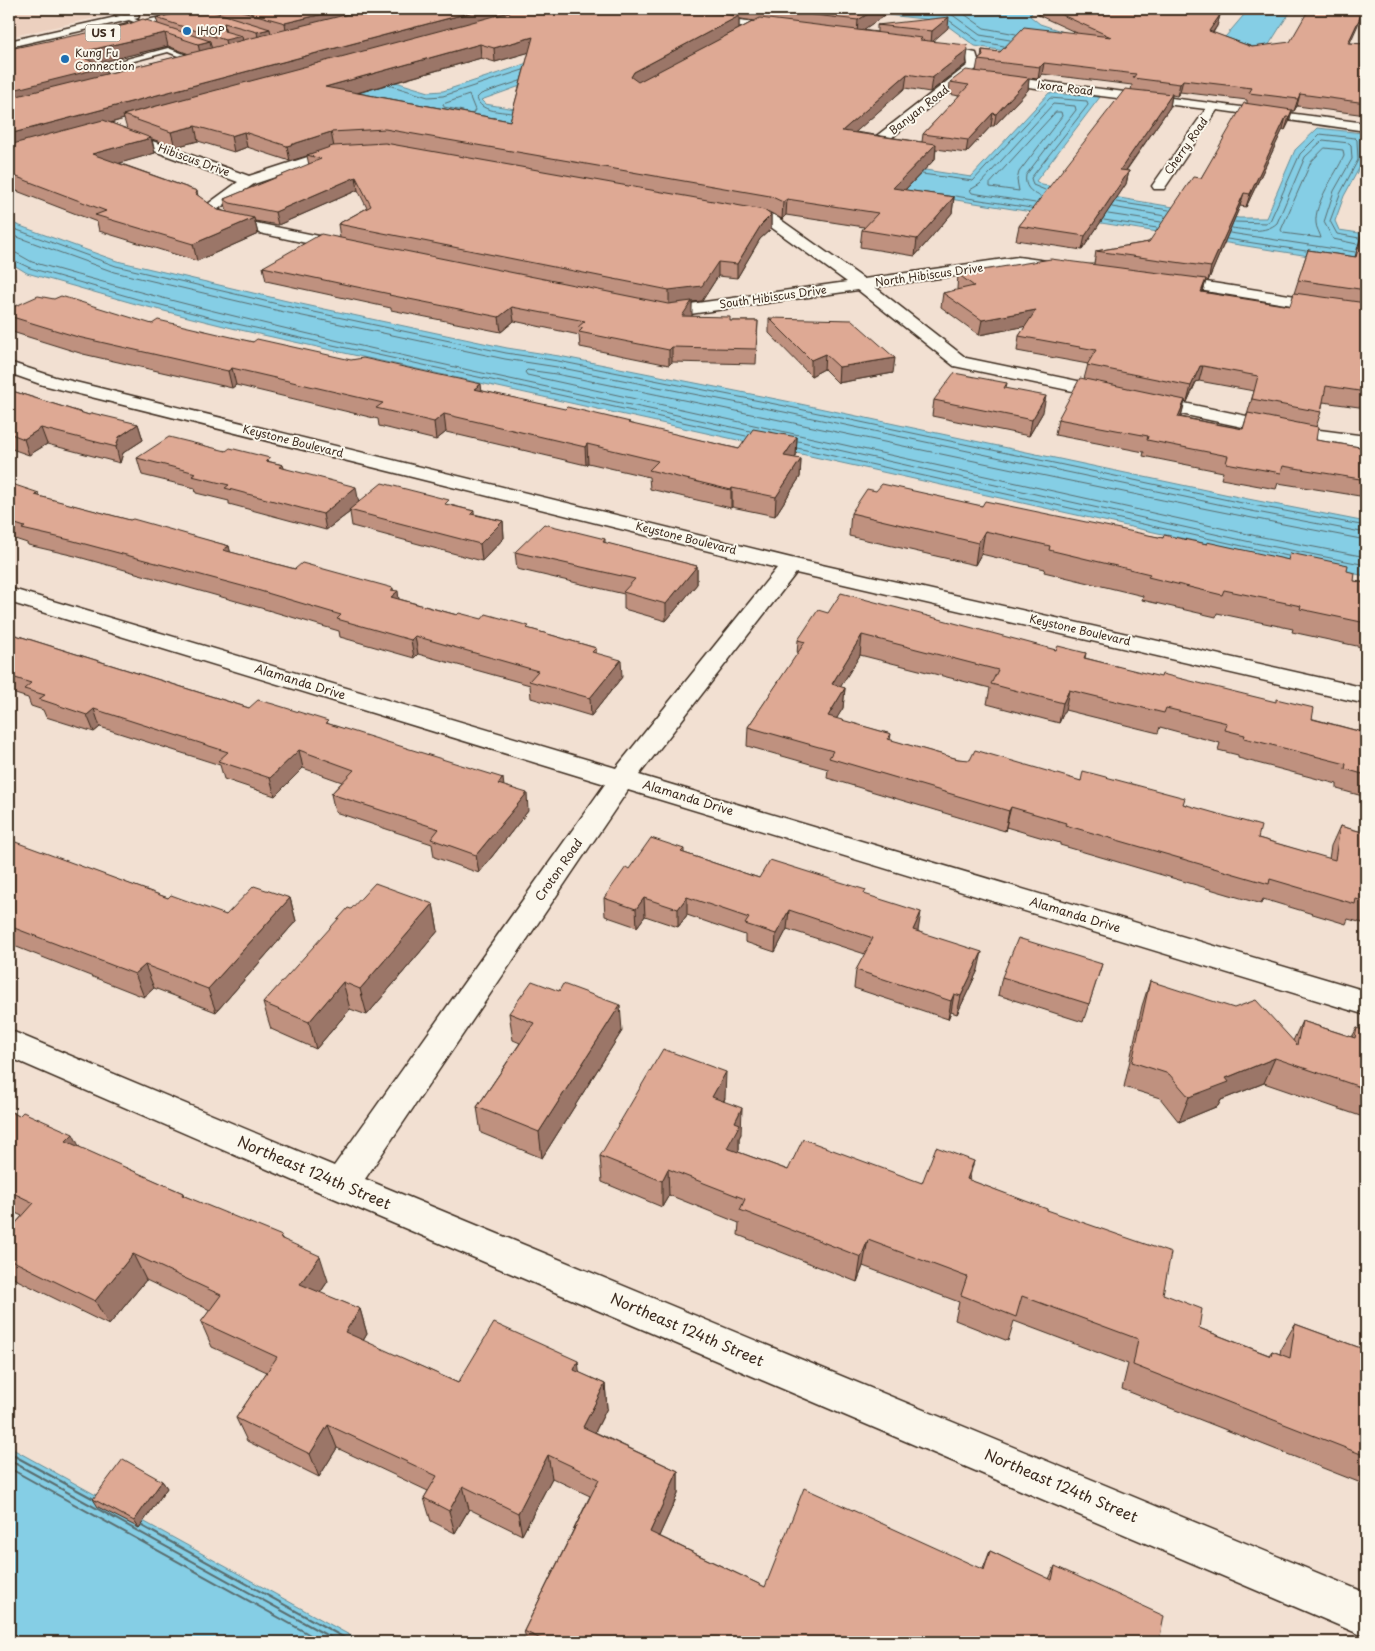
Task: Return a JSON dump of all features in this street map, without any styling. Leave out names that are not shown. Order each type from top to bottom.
[{"type":"street","name":"US 1","points":[[9,55],[166,14],[210,13]]},
{"type":"street","points":[[688,18],[796,31]]},
{"type":"street","name":"US 1","points":[[9,44],[133,24]]},
{"type":"street","points":[[740,35],[757,26]]},
{"type":"street","points":[[923,46],[972,55],[974,66],[963,76]]},
{"type":"street","name":"Ixora Road","points":[[963,76],[1214,106],[1366,127]]},
{"type":"street","name":"Banyan Road","points":[[875,144],[963,76]]},
{"type":"street","name":"Cherry Road","points":[[1159,186],[1214,106]]},
{"type":"street","name":"Hibiscus Drive","points":[[128,125],[110,130],[250,181]]},
{"type":"street","points":[[360,152],[334,153],[250,181],[208,209],[228,222],[362,250]]},
{"type":"street","name":"North Hibiscus Drive","points":[[720,209],[769,218],[862,285],[1018,262],[1077,269]]},
{"type":"street","points":[[1156,280],[1366,312]]},
{"type":"street","points":[[862,285],[960,362],[1304,434],[1366,442]]},
{"type":"street","name":"South Hibiscus Drive","points":[[640,306],[669,312],[862,285]]},
{"type":"street","name":"Keystone Boulevard","points":[[9,367],[50,381],[791,564],[1366,696]]},
{"type":"street","name":"Croton Road","points":[[341,1185],[622,779],[791,564]]},
{"type":"street","name":"Alamanda Drive","points":[[9,595],[1366,1003]]},
{"type":"street","name":"Northeast 124th Street","points":[[9,1043],[341,1185],[1366,1615]]},
{"type":"lane","points":[[103,9],[133,24]]},
{"type":"lane","points":[[152,43],[168,50],[206,61],[184,66]]},
{"type":"lane","points":[[108,76],[93,69],[168,50]]},
{"type":"shaded area","points":[[9,9],[136,9],[9,37]]},
{"type":"water","points":[[835,9],[1034,9],[1030,16],[1040,24],[1076,36],[1214,50],[1249,9],[1293,9],[1264,52],[1011,52],[975,46],[941,21]]},
{"type":"water","points":[[643,19],[610,54],[481,100],[485,104],[696,139],[768,146],[971,177],[1049,93],[1100,97],[1036,181],[1042,185],[1239,218],[1266,218],[1295,150],[1318,128],[1362,133],[1363,161],[1344,196],[1335,221],[1339,230],[1366,234],[1366,265],[445,119],[323,84],[359,71],[429,92],[443,91],[511,69]]},
{"type":"water","points":[[9,222],[117,261],[287,301],[507,348],[559,356],[786,401],[1248,499],[1366,522],[1366,576],[1253,554],[236,329],[136,304],[27,273],[9,262]]},
{"type":"water","points":[[9,1447],[362,1642],[9,1642]]},
{"type":"building","points":[[196,9],[205,9],[270,29],[257,32],[224,23],[224,31],[242,36],[225,40],[156,18]]},
{"type":"building","points":[[235,9],[344,9],[285,23]]},
{"type":"building","points":[[369,9],[484,9],[9,134],[9,98]]},
{"type":"building","points":[[521,9],[681,9],[739,16],[634,72],[631,77],[638,82],[760,18],[922,38],[920,40],[967,45],[968,50],[932,78],[907,74],[842,131],[936,144],[893,188],[954,197],[917,239],[862,230],[878,213],[787,199],[783,202],[770,196],[385,129],[331,132],[287,146],[244,132],[231,136],[195,126],[171,132],[123,115]],"holes":[[[533,37],[510,121],[325,87],[480,44],[494,48]]]},
{"type":"building","points":[[762,9],[876,9],[858,20]]},
{"type":"building","points":[[1049,9],[1216,9],[1212,14],[1220,15],[1209,31],[1252,47],[1290,42],[1309,9],[1364,9],[1348,43],[1366,44],[1366,103],[1300,94],[1298,99],[1249,93],[1252,88],[1183,80],[1180,84],[1133,78],[1136,74],[1044,63],[1040,67],[978,60],[983,56],[982,50],[1000,52],[1024,27],[1111,37]]},
{"type":"building","points":[[949,17],[932,31],[877,25]]},
{"type":"building","points":[[143,19],[210,41],[198,44],[165,33],[86,51],[86,59],[105,67],[9,91],[9,49],[126,25]]},
{"type":"building","points":[[966,70],[1029,78],[996,114],[993,113],[968,140],[923,134],[969,85],[950,82]]},
{"type":"building","points":[[1125,89],[1172,94],[1120,170],[1129,171],[1085,236],[1019,226]]},
{"type":"building","points":[[1244,103],[1292,110],[1289,117],[1286,117],[1250,194],[1244,193],[1211,267],[1096,251],[1149,242],[1193,177],[1201,178]]},
{"type":"building","points":[[103,120],[151,138],[92,154],[197,191],[196,194],[218,210],[254,218],[193,244],[95,215],[106,211],[9,174],[9,145]]},
{"type":"building","points":[[385,143],[764,210],[771,215],[761,225],[737,264],[718,262],[702,286],[669,290],[338,224],[371,206],[356,177],[275,212],[230,203],[224,199],[321,159],[307,155],[333,146]]},
{"type":"building","points":[[1366,219],[1366,290],[1298,280],[1308,250],[1356,257]]},
{"type":"building","points":[[321,234],[668,304],[692,301],[682,316],[730,317],[730,321],[758,321],[756,349],[672,347],[669,350],[579,332],[583,328],[578,327],[585,321],[512,307],[499,317],[263,267]]},
{"type":"building","points":[[1051,259],[1206,279],[1201,292],[1290,306],[1294,293],[1366,303],[1366,392],[1326,386],[1321,412],[1252,399],[1258,376],[1200,366],[1191,386],[1087,365],[1096,350],[1019,336],[1036,310],[982,320],[943,293],[974,286],[958,274]]},
{"type":"building","points":[[38,296],[54,299],[61,296],[152,324],[158,320],[253,342],[257,339],[351,360],[363,358],[481,384],[474,389],[565,409],[567,407],[739,449],[753,429],[797,437],[784,456],[801,459],[776,497],[732,488],[731,490],[649,470],[658,461],[587,444],[585,447],[444,414],[434,422],[376,408],[383,403],[232,368],[228,371],[78,337],[9,316],[9,309]]},
{"type":"building","points":[[769,318],[852,320],[895,358],[839,367],[825,354],[811,360]]},
{"type":"building","points":[[954,373],[1007,383],[1004,388],[1046,396],[1032,420],[934,400]]},
{"type":"building","points":[[1080,378],[1185,400],[1178,417],[1243,429],[1248,413],[1318,427],[1316,440],[1366,448],[1366,480],[1283,466],[1281,473],[1226,463],[1228,456],[1147,440],[1148,436],[1058,419]]},
{"type":"building","points":[[9,390],[89,415],[92,413],[138,424],[119,437],[116,447],[41,428],[24,439],[9,433]]},
{"type":"building","points":[[169,437],[226,451],[230,448],[270,458],[266,461],[283,465],[279,467],[356,487],[323,514],[225,488],[229,485],[192,476],[196,473],[137,458]]},
{"type":"building","points":[[9,483],[39,493],[35,495],[130,520],[133,519],[229,546],[223,550],[295,569],[302,563],[398,591],[391,597],[457,615],[459,613],[482,619],[486,614],[529,626],[527,628],[596,648],[592,652],[621,660],[590,698],[529,681],[538,671],[415,636],[411,640],[337,619],[341,615],[257,590],[22,529],[25,527],[9,522]]},
{"type":"building","points":[[382,483],[449,500],[445,504],[474,511],[471,514],[503,521],[480,544],[349,510]]},
{"type":"building","points":[[882,484],[982,506],[985,501],[1163,538],[1164,535],[1207,544],[1207,542],[1289,560],[1290,553],[1348,565],[1347,571],[1355,573],[1354,581],[1366,583],[1366,623],[1300,609],[1301,606],[1224,590],[1222,595],[1148,577],[1150,574],[1049,550],[1050,546],[985,531],[978,543],[851,513],[867,489],[876,491]]},
{"type":"building","points":[[544,524],[605,539],[603,542],[697,566],[666,604],[623,592],[635,579],[515,552]]},
{"type":"building","points":[[841,593],[1056,650],[1058,646],[1086,653],[1084,658],[1161,677],[1162,674],[1276,702],[1276,699],[1314,708],[1312,719],[1366,733],[1366,775],[1345,769],[1346,764],[1244,738],[1245,735],[1225,730],[1227,723],[1166,708],[1164,713],[1069,690],[1063,703],[991,684],[998,670],[862,635],[832,684],[845,688],[828,716],[891,734],[888,739],[958,759],[970,760],[975,750],[1081,781],[1083,771],[1185,798],[1183,804],[1261,826],[1258,838],[1335,860],[1340,826],[1366,833],[1366,902],[1356,899],[1355,904],[1270,879],[1269,884],[1065,825],[1066,823],[1011,807],[1009,811],[829,758],[833,751],[748,727],[805,642],[798,640],[818,610],[828,613]]},
{"type":"building","points":[[9,633],[249,708],[258,700],[273,704],[328,721],[326,723],[503,778],[498,784],[527,793],[476,855],[431,839],[439,829],[331,794],[354,770],[299,750],[270,778],[218,761],[228,752],[94,709],[87,715],[39,699],[45,695],[24,689],[31,683],[9,676]]},
{"type":"building","points":[[651,838],[684,849],[681,852],[759,878],[770,860],[866,890],[864,894],[921,912],[913,930],[982,952],[961,996],[954,994],[951,1001],[856,970],[873,938],[789,910],[776,934],[745,924],[749,918],[687,897],[678,909],[644,898],[636,909],[604,898],[626,867],[629,869]]},
{"type":"building","points":[[10,840],[168,898],[171,895],[226,915],[254,886],[290,898],[208,989],[145,965],[135,974],[9,926]]},
{"type":"building","points":[[375,883],[433,904],[360,989],[343,982],[309,1022],[263,1003],[348,908],[351,909]]},
{"type":"building","points":[[1018,938],[1102,964],[1089,1004],[1002,977]]},
{"type":"building","points":[[532,981],[559,991],[563,984],[620,1005],[539,1132],[477,1107],[534,1023],[509,1013]]},
{"type":"building","points":[[1150,981],[1234,1008],[1256,1000],[1297,1045],[1302,1021],[1355,1038],[1357,1028],[1366,1031],[1366,1089],[1275,1058],[1226,1078],[1229,1082],[1189,1097],[1169,1074],[1132,1062]]},
{"type":"building","points":[[663,1049],[726,1072],[712,1097],[742,1108],[735,1122],[740,1124],[727,1148],[788,1170],[803,1139],[922,1183],[936,1147],[974,1161],[967,1179],[1047,1210],[1171,1253],[1163,1294],[1202,1309],[1199,1328],[1271,1356],[1272,1351],[1290,1358],[1295,1324],[1366,1350],[1366,1456],[1133,1365],[1138,1339],[1022,1296],[1016,1317],[961,1295],[967,1277],[868,1240],[861,1257],[740,1210],[745,1199],[668,1169],[662,1181],[600,1156]]},
{"type":"building","points":[[9,1111],[19,1116],[23,1112],[73,1134],[66,1141],[183,1193],[182,1195],[282,1236],[280,1238],[320,1256],[300,1284],[360,1309],[345,1332],[458,1383],[494,1323],[578,1361],[574,1370],[605,1384],[583,1427],[678,1471],[650,1532],[765,1587],[804,1488],[984,1570],[990,1551],[1052,1580],[1055,1566],[1164,1616],[1159,1642],[547,1642],[524,1631],[599,1479],[548,1455],[518,1513],[463,1486],[449,1511],[424,1498],[437,1476],[328,1425],[310,1454],[236,1418],[277,1357],[201,1322],[221,1295],[133,1254],[95,1301],[9,1259],[9,1231],[34,1203],[9,1191]]},
{"type":"building","points":[[123,1459],[162,1481],[134,1521],[93,1499]]},
{"type":"place","name":"IHOP","points":[[187,31]]},
{"type":"place","name":"Kung Fu Connection","points":[[65,59]]}]
